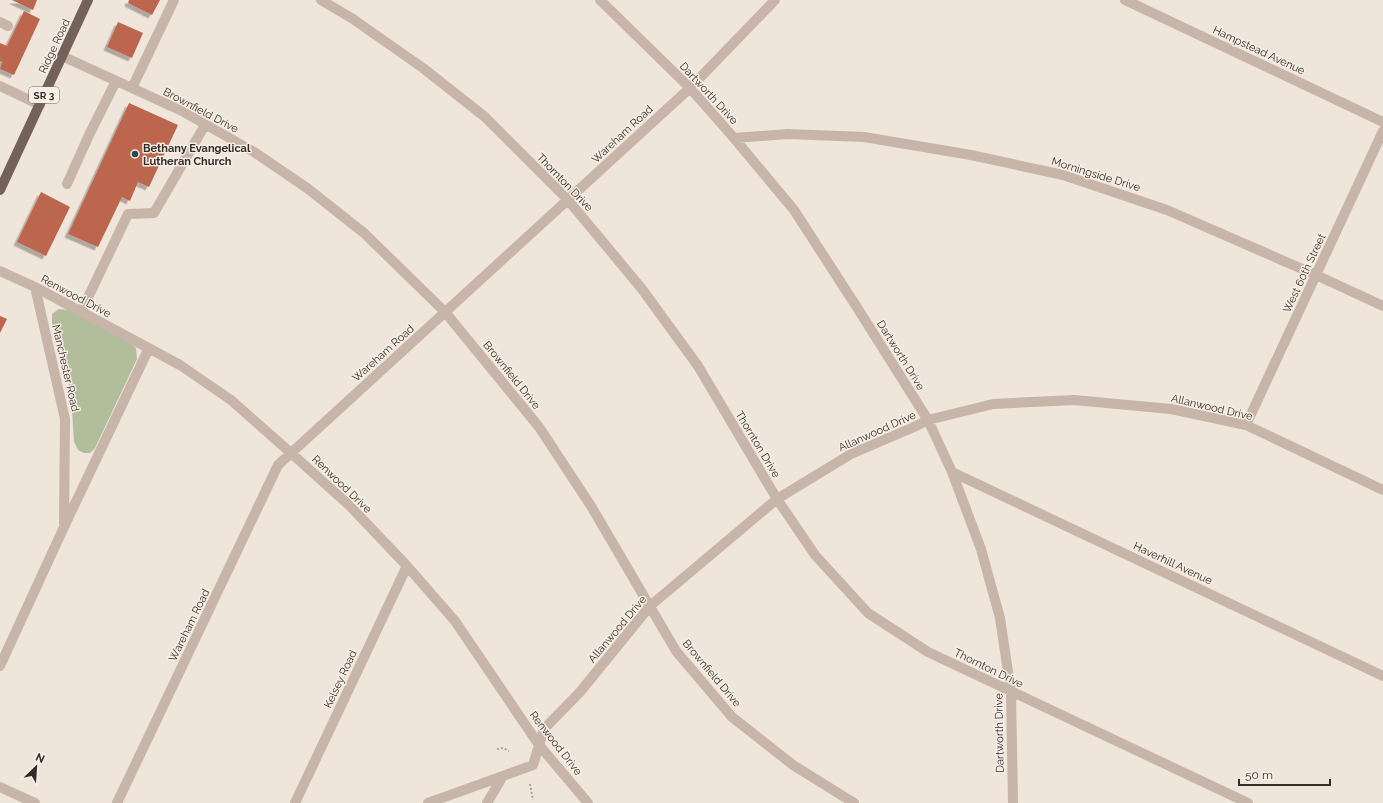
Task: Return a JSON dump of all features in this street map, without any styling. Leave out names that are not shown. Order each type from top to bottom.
[{"type":"main road","name":"Ridge Road","points":[[0,190],[88,0]]},
{"type":"street","points":[[132,88],[174,0]]},
{"type":"street","name":"Thornton Drive","points":[[321,0],[353,19],[423,68],[485,117],[568,200],[642,289],[698,366],[777,499],[814,556],[868,613],[928,652],[1248,803]]},
{"type":"street","name":"Dartworth Drive","points":[[600,0],[690,88],[794,210],[928,420],[952,472],[981,549],[1000,618],[1011,692],[1012,803]]},
{"type":"street","name":"Wareham Road","points":[[117,803],[278,465],[690,88],[775,0]]},
{"type":"street","name":"Hampstead Avenue","points":[[1126,0],[1383,122]]},
{"type":"street","name":"Brownfield Drive","points":[[62,56],[182,111],[254,152],[307,188],[364,233],[445,312],[539,427],[591,506],[676,651],[732,717],[793,765],[854,803]]},
{"type":"street","points":[[67,184],[116,80]]},
{"type":"street","points":[[0,86],[40,105]]},
{"type":"street","points":[[80,312],[128,214],[154,213],[205,125]]},
{"type":"street","name":"West 60th Street","points":[[1246,425],[1383,131]]},
{"type":"street","name":"Morningside Drive","points":[[734,138],[788,134],[864,137],[971,155],[1063,175],[1167,210],[1316,274],[1383,306]]},
{"type":"street","name":"Renwood Drive","points":[[0,272],[35,287],[180,365],[231,400],[291,452],[350,506],[407,566],[455,621],[539,745],[588,803]]},
{"type":"street","name":"Manchester Road","points":[[35,287],[65,419],[64,527]]},
{"type":"street","name":"Manchester Road","points":[[0,666],[149,348]]},
{"type":"street","name":"Allanwood Drive","points":[[503,776],[533,765],[544,729],[580,692],[650,606],[777,499],[851,454],[928,420],[993,404],[1074,400],[1171,409],[1246,425],[1383,490]]},
{"type":"street","name":"Haverhill Avenue","points":[[952,472],[1383,676]]},
{"type":"street","name":"Kelsey Road","points":[[295,803],[407,566]]},
{"type":"street","points":[[428,803],[503,776]]},
{"type":"street","points":[[488,803],[503,776]]},
{"type":"street","points":[[0,787],[35,803]]},
{"type":"path","points":[[496,749],[503,748],[509,751]]},
{"type":"path","points":[[530,784],[533,800]]},
{"type":"green space","points":[[59,309],[68,310],[124,339],[136,348],[137,359],[95,448],[90,453],[84,453],[78,450],[74,442],[71,394],[63,356],[52,323],[52,314]]},
{"type":"building","points":[[12,0],[37,0],[33,10]]},
{"type":"building","points":[[129,0],[160,0],[152,15],[128,3]]},
{"type":"building","points":[[24,11],[40,19],[14,75],[0,69],[2,62],[0,61],[0,43],[7,46]]},
{"type":"building","points":[[118,22],[143,33],[132,58],[107,47]]},
{"type":"building","name":"Bethany Evangelical Lutheran Church","points":[[129,103],[178,125],[149,187],[138,182],[130,201],[122,197],[98,247],[68,234]]},
{"type":"building","points":[[41,192],[70,207],[46,256],[17,242]]},
{"type":"building","points":[[0,316],[7,319],[0,333]]},
{"type":"place","name":"Bethany Evangelical Lutheran Church","points":[[135,154]]}]
